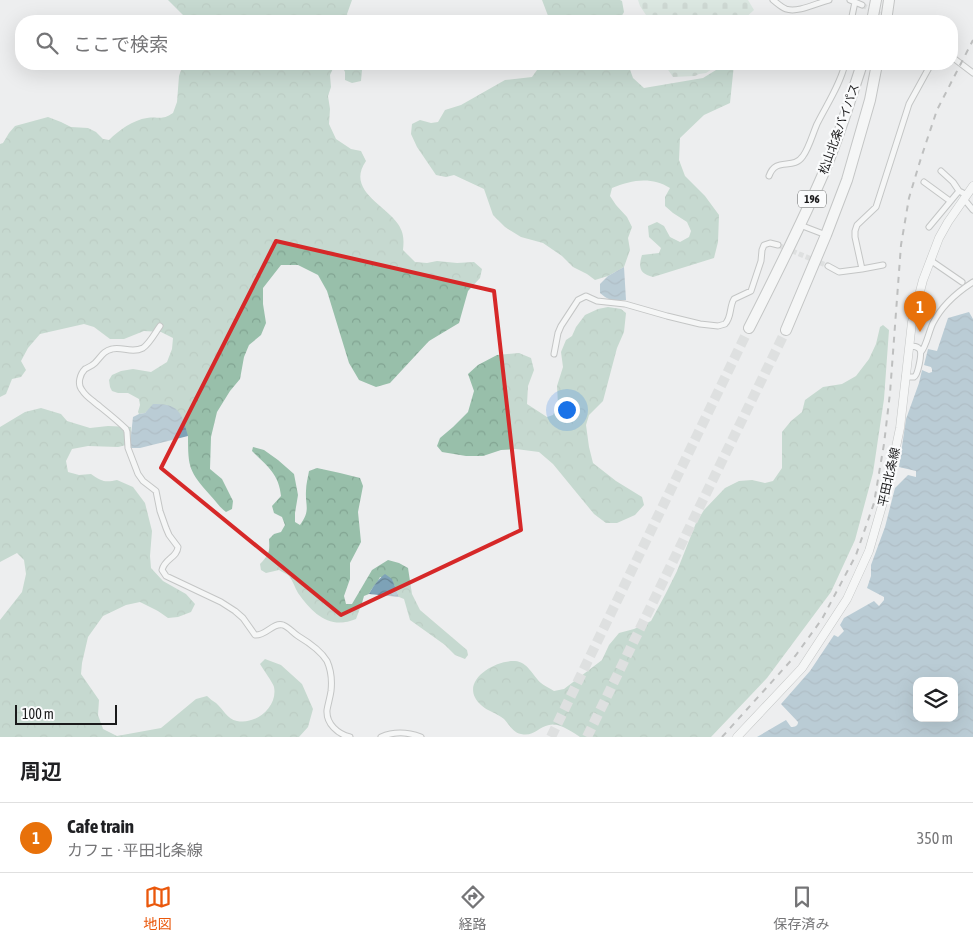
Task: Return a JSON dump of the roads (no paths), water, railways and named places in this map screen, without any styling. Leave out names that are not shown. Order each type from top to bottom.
[{"type":"highway","points":[[873,15],[876,0]]},
{"type":"highway","points":[[887,15],[889,0]]},
{"type":"highway","name":"松山北条バイパス","points":[[749,328],[824,172],[846,116],[860,70]]},
{"type":"highway","name":"松山北条バイパス","points":[[786,330],[847,180],[870,100],[876,70]]},
{"type":"main road","name":"平田北条線","points":[[737,737],[802,668],[847,600],[869,551],[888,485],[900,428],[912,322],[923,280],[939,238],[963,195],[973,186]]},
{"type":"street","points":[[773,0],[781,6],[792,10],[829,0]]},
{"type":"street","points":[[851,15],[852,1],[862,5]]},
{"type":"street","points":[[958,62],[973,73]]},
{"type":"street","points":[[769,176],[772,168],[796,163],[803,157],[843,70]]},
{"type":"street","points":[[862,269],[855,231],[857,226],[876,206],[910,104],[928,70]]},
{"type":"street","points":[[941,171],[963,195],[973,210]]},
{"type":"street","points":[[924,182],[950,201]]},
{"type":"street","points":[[929,227],[950,201],[963,195]]},
{"type":"street","points":[[800,225],[826,235]]},
{"type":"street","points":[[554,354],[561,326],[578,300],[586,296],[597,301],[625,304],[700,324],[718,326],[726,324],[730,319],[731,305],[734,299],[751,291],[764,245],[770,243],[778,244]]},
{"type":"street","points":[[930,260],[962,282]]},
{"type":"street","points":[[828,266],[839,272],[883,264]]},
{"type":"street","points":[[905,377],[913,377],[918,372],[921,352],[940,312],[952,297],[973,282]]},
{"type":"street","points":[[160,326],[144,347],[137,350],[111,349],[102,354],[82,374],[79,385],[88,397],[126,429],[129,453],[138,474],[143,481],[156,491],[160,511],[169,536],[178,547],[176,553],[164,564],[162,570],[166,576],[221,602],[235,611],[243,618],[255,635],[262,635],[276,626],[282,625],[310,643],[327,661],[331,690],[327,710],[330,723],[338,733],[350,737]]},
{"type":"street","points":[[909,346],[919,348],[921,352]]},
{"type":"street","points":[[381,737],[398,732],[406,732],[421,737]]},
{"type":"water","points":[[624,267],[626,300],[612,300],[600,293],[600,284],[608,276]]},
{"type":"water","points":[[969,312],[973,319],[973,737],[757,737],[786,720],[791,727],[797,725],[798,722],[781,704],[810,671],[834,635],[838,637],[844,631],[840,625],[844,618],[874,601],[879,606],[884,600],[884,597],[867,588],[871,576],[871,565],[885,527],[895,488],[908,475],[916,477],[916,471],[899,467],[906,419],[922,370],[929,373],[932,372],[931,367],[924,365],[928,349],[937,351],[948,318]]},
{"type":"water","points":[[153,404],[169,405],[178,411],[188,436],[140,448],[131,448],[133,417],[145,413]]},
{"type":"water","points":[[385,574],[392,579],[399,597],[369,594]]},
{"type":"tunnel","points":[[862,5],[881,15]]},
{"type":"tunnel","points":[[778,245],[828,266]]},
{"type":"tunnel","points":[[551,737],[749,328]]},
{"type":"tunnel","points":[[587,737],[786,330]]},
{"type":"railway","points":[[958,69],[973,40]]},
{"type":"railway","points":[[722,737],[796,655],[822,619],[856,555],[874,503],[884,444],[890,393],[901,245],[909,198],[937,110],[958,70]]},
{"type":"place","name":"Cafe train","points":[[920,332]]}]
